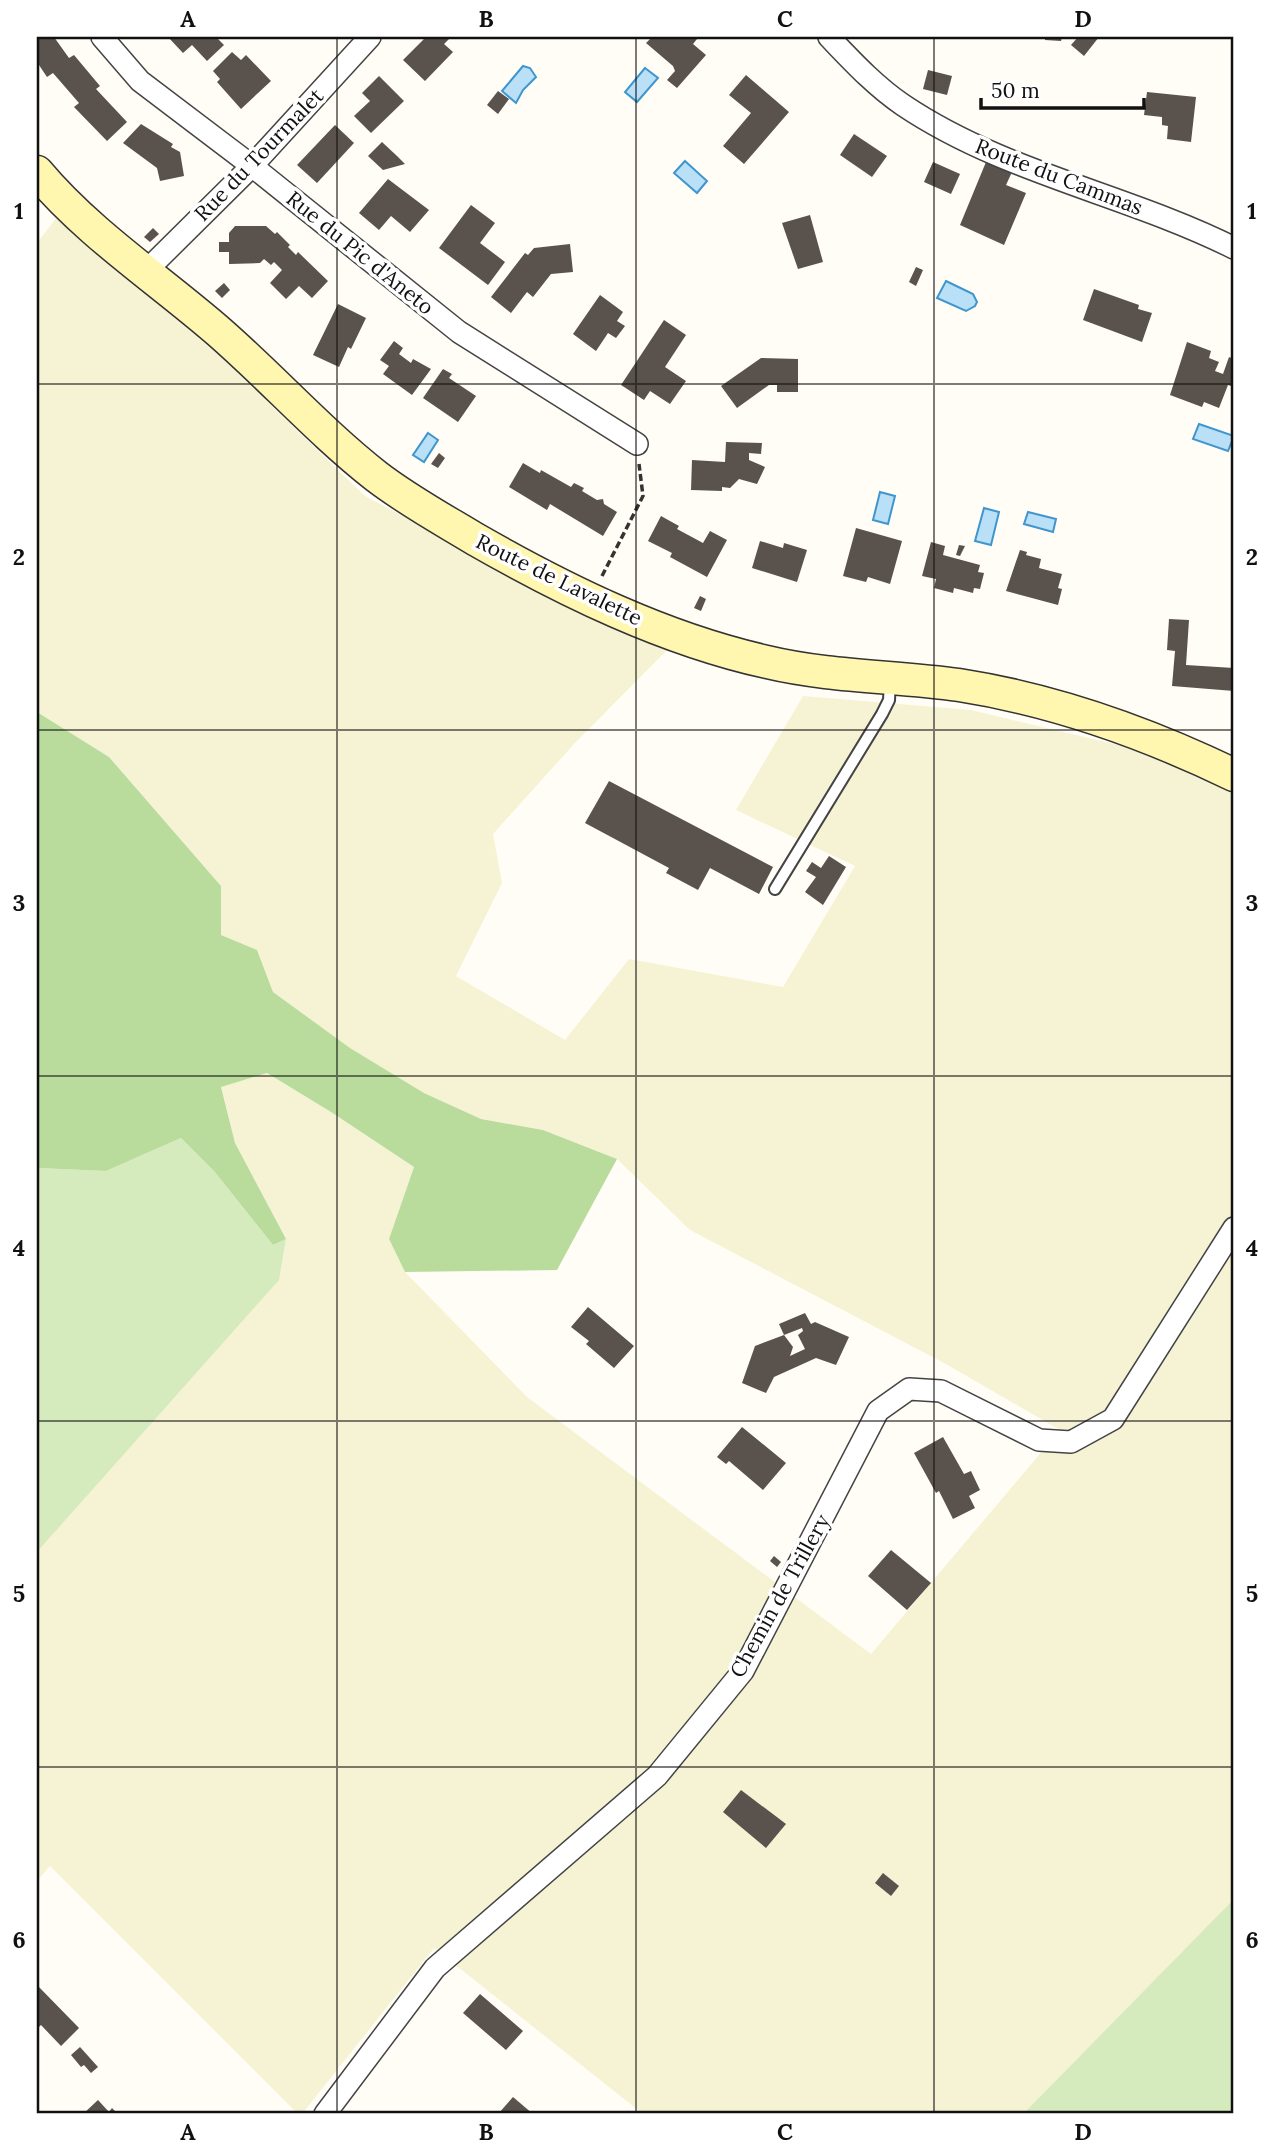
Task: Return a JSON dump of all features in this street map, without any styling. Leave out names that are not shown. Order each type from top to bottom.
[{"type":"street","name":"Rue du Pic d'Aneto","points":[[102,37],[140,81],[252,166],[459,332],[637,444]]},
{"type":"street","name":"Rue du Tourmalet","points":[[146,271],[252,166],[370,37]]},
{"type":"street","name":"Route du Cammas","points":[[829,37],[870,79],[902,105],[953,134],[996,156],[1132,205],[1234,248]]},
{"type":"street","name":"Route de Lavalette","points":[[37,172],[93,226],[218,331],[335,443],[379,479],[427,511],[515,562],[590,599],[708,646],[767,662],[828,673],[982,689],[1048,705],[1109,723],[1187,752],[1234,775]]},
{"type":"street","name":"Chemin de Trillery","points":[[325,2114],[435,1968],[656,1776],[743,1671],[878,1412],[909,1389],[941,1391],[1039,1440],[1071,1442],[1113,1419],[1234,1228]]},
{"type":"lane","points":[[775,888],[882,714],[889,700],[890,678]]},
{"type":"path","points":[[590,599],[643,496],[637,444]]},
{"type":"shaded area","points":[[57,217],[221,357],[365,496],[532,584],[673,644],[574,744],[493,834],[502,883],[456,976],[565,1040],[629,959],[783,987],[855,866],[736,810],[803,696],[971,710],[1144,751],[1234,787],[1234,1899],[1023,2114],[643,2114],[434,1948],[302,2114],[298,2114],[50,1866],[37,1881],[37,1552],[279,1279],[286,1239],[235,1143],[221,1086],[267,1073],[414,1167],[389,1239],[405,1272],[527,1397],[871,1654],[1060,1430],[944,1363],[690,1230],[617,1159],[543,1130],[481,1119],[424,1093],[350,1048],[273,992],[257,950],[221,935],[221,886],[109,757],[37,712],[37,243]]},
{"type":"green space","points":[[37,712],[109,757],[221,886],[221,935],[257,950],[273,992],[350,1048],[424,1093],[481,1119],[543,1130],[617,1159],[557,1270],[405,1272],[389,1239],[414,1167],[267,1073],[221,1087],[235,1143],[286,1239],[273,1245],[214,1171],[181,1138],[106,1171],[37,1168]]},
{"type":"green space","points":[[181,1138],[214,1171],[273,1245],[286,1239],[279,1280],[37,1552],[37,1168],[106,1171]]},
{"type":"green space","points":[[1234,1899],[1234,2114],[1023,2114]]},
{"type":"water","points":[[523,66],[530,68],[536,77],[523,90],[516,103],[502,91]]},
{"type":"water","points":[[645,68],[658,78],[637,102],[625,92]]},
{"type":"water","points":[[685,161],[707,181],[697,193],[674,173]]},
{"type":"water","points":[[946,281],[973,294],[977,302],[975,306],[966,311],[937,298]]},
{"type":"water","points":[[1199,424],[1234,436],[1228,451],[1193,439]]},
{"type":"water","points":[[428,433],[438,440],[424,462],[413,455]]},
{"type":"water","points":[[880,492],[895,496],[888,524],[873,520]]},
{"type":"water","points":[[984,508],[999,512],[991,545],[975,541]]},
{"type":"water","points":[[1028,512],[1056,519],[1053,532],[1024,524]]},
{"type":"building","points":[[37,37],[54,37],[69,58],[74,55],[100,86],[96,89],[127,122],[107,141],[74,107],[79,103],[53,73],[47,77],[37,62]]},
{"type":"building","points":[[168,37],[216,37],[224,45],[207,61],[192,45],[183,53]]},
{"type":"building","points":[[426,37],[451,37],[444,44],[453,52],[425,81],[403,60]]},
{"type":"building","points":[[652,37],[695,37],[697,39],[693,44],[706,55],[677,88],[667,80],[675,71],[673,66],[646,43]]},
{"type":"building","points":[[1045,37],[1062,37],[1061,41],[1045,40]]},
{"type":"building","points":[[1078,37],[1099,37],[1084,56],[1071,45]]},
{"type":"building","points":[[232,52],[241,60],[246,55],[271,81],[241,109],[217,82],[220,79],[213,71]]},
{"type":"building","points":[[928,70],[952,76],[947,95],[923,89]]},
{"type":"building","points":[[746,75],[789,112],[744,164],[723,146],[751,113],[729,95]]},
{"type":"building","points":[[379,76],[404,101],[371,133],[354,116],[370,101],[362,93]]},
{"type":"building","points":[[498,91],[509,99],[498,114],[487,105]]},
{"type":"building","points":[[1147,92],[1196,97],[1191,142],[1167,139],[1168,126],[1162,125],[1162,117],[1144,115]]},
{"type":"building","points":[[141,124],[173,144],[171,147],[180,152],[184,176],[160,181],[157,168],[123,143]]},
{"type":"building","points":[[335,125],[354,143],[317,183],[297,165]]},
{"type":"building","points":[[854,134],[887,156],[872,177],[840,155]]},
{"type":"building","points":[[382,142],[405,164],[383,170],[368,156]]},
{"type":"building","points":[[933,162],[960,174],[951,194],[924,182]]},
{"type":"building","points":[[986,162],[1012,172],[1006,185],[1026,193],[1004,245],[960,225]]},
{"type":"building","points":[[388,179],[429,210],[410,232],[391,216],[379,230],[359,213]]},
{"type":"building","points":[[471,205],[495,223],[480,243],[505,262],[488,285],[439,248]]},
{"type":"building","points":[[810,215],[823,262],[798,269],[782,223]]},
{"type":"building","points":[[235,226],[266,226],[275,234],[277,232],[296,255],[298,252],[328,281],[312,298],[299,286],[286,299],[270,283],[282,270],[274,262],[271,265],[264,259],[260,263],[229,264],[229,252],[219,252],[219,242],[229,242],[229,233]]},
{"type":"building","points":[[153,228],[159,234],[150,242],[144,237]]},
{"type":"building","points":[[570,244],[573,272],[551,274],[533,297],[527,292],[511,313],[491,297],[525,253],[528,255],[534,248]]},
{"type":"building","points":[[916,267],[923,270],[916,286],[909,282]]},
{"type":"building","points":[[224,283],[230,290],[222,298],[215,291]]},
{"type":"building","points":[[1094,289],[1139,305],[1138,309],[1152,313],[1142,342],[1083,320]]},
{"type":"building","points":[[600,295],[623,312],[617,321],[625,326],[616,338],[608,333],[596,351],[573,334]]},
{"type":"building","points":[[338,304],[366,318],[339,367],[313,355]]},
{"type":"building","points":[[664,320],[686,335],[665,367],[686,381],[670,404],[650,391],[644,400],[621,385]]},
{"type":"building","points":[[394,341],[403,348],[399,354],[411,363],[413,359],[431,369],[412,395],[383,374],[389,366],[380,360]]},
{"type":"building","points":[[1187,342],[1211,351],[1209,358],[1219,362],[1215,371],[1223,374],[1229,357],[1234,359],[1234,387],[1228,385],[1219,408],[1204,402],[1202,407],[1170,395]]},
{"type":"building","points":[[761,358],[798,359],[798,392],[777,392],[777,385],[769,385],[737,408],[721,386]]},
{"type":"building","points":[[443,369],[452,374],[449,378],[476,396],[458,422],[423,398]]},
{"type":"building","points":[[726,442],[762,443],[761,454],[749,453],[749,460],[765,467],[757,484],[739,479],[730,488],[722,487],[722,491],[691,490],[692,460],[725,462]]},
{"type":"building","points":[[439,453],[445,458],[438,468],[431,464]]},
{"type":"building","points":[[523,463],[571,487],[574,483],[584,488],[582,491],[597,500],[603,499],[604,504],[617,512],[603,536],[550,504],[547,510],[509,487]]},
{"type":"building","points":[[661,516],[679,526],[677,529],[703,543],[710,531],[727,540],[707,577],[670,557],[672,553],[648,541]]},
{"type":"building","points":[[856,528],[902,541],[890,584],[868,577],[866,582],[843,576]]},
{"type":"building","points":[[760,541],[783,548],[784,543],[807,550],[797,582],[752,568]]},
{"type":"building","points":[[931,542],[945,546],[943,555],[980,565],[978,572],[984,573],[980,589],[974,588],[973,593],[954,588],[953,593],[934,588],[936,579],[922,576]]},
{"type":"building","points":[[959,545],[965,546],[960,556],[956,555]]},
{"type":"building","points":[[1020,550],[1027,552],[1026,555],[1041,559],[1039,568],[1062,574],[1058,588],[1062,589],[1058,605],[1006,591]]},
{"type":"building","points":[[700,596],[706,599],[701,611],[694,608]]},
{"type":"building","points":[[1169,619],[1189,620],[1186,665],[1234,668],[1234,691],[1172,686],[1175,651],[1167,650]]},
{"type":"building","points":[[609,781],[773,867],[759,894],[710,868],[698,890],[666,873],[669,868],[585,823]]},
{"type":"building","points":[[829,856],[846,867],[823,905],[805,892],[816,877],[806,871],[812,862],[821,868]]},
{"type":"building","points":[[588,1307],[634,1346],[614,1368],[586,1344],[589,1341],[571,1327]]},
{"type":"building","points":[[805,1313],[811,1324],[815,1322],[849,1337],[836,1365],[816,1358],[774,1377],[766,1393],[742,1383],[755,1346],[784,1335],[779,1324]],"holes":[[[802,1328],[803,1331],[798,1335],[805,1349],[790,1356],[793,1347],[784,1335]]]},
{"type":"building","points":[[742,1427],[786,1463],[763,1490],[729,1461],[726,1464],[717,1457]]},
{"type":"building","points":[[943,1437],[964,1474],[971,1471],[980,1490],[969,1496],[975,1508],[953,1519],[939,1491],[936,1493],[914,1453]]},
{"type":"building","points":[[891,1550],[931,1583],[907,1610],[868,1576]]},
{"type":"building","points":[[774,1556],[781,1562],[777,1567],[770,1561]]},
{"type":"building","points":[[741,1790],[786,1824],[766,1848],[723,1812]]},
{"type":"building","points":[[883,1873],[899,1886],[891,1896],[875,1883]]},
{"type":"building","points":[[37,1985],[79,2028],[61,2046],[41,2025],[37,2029]]},
{"type":"building","points":[[480,1994],[523,2031],[506,2050],[463,2013]]},
{"type":"building","points":[[80,2047],[98,2067],[91,2073],[84,2065],[81,2067],[71,2055]]},
{"type":"building","points":[[513,2097],[533,2114],[498,2114]]},
{"type":"building","points":[[98,2100],[109,2112],[112,2108],[118,2114],[83,2114]]}]
